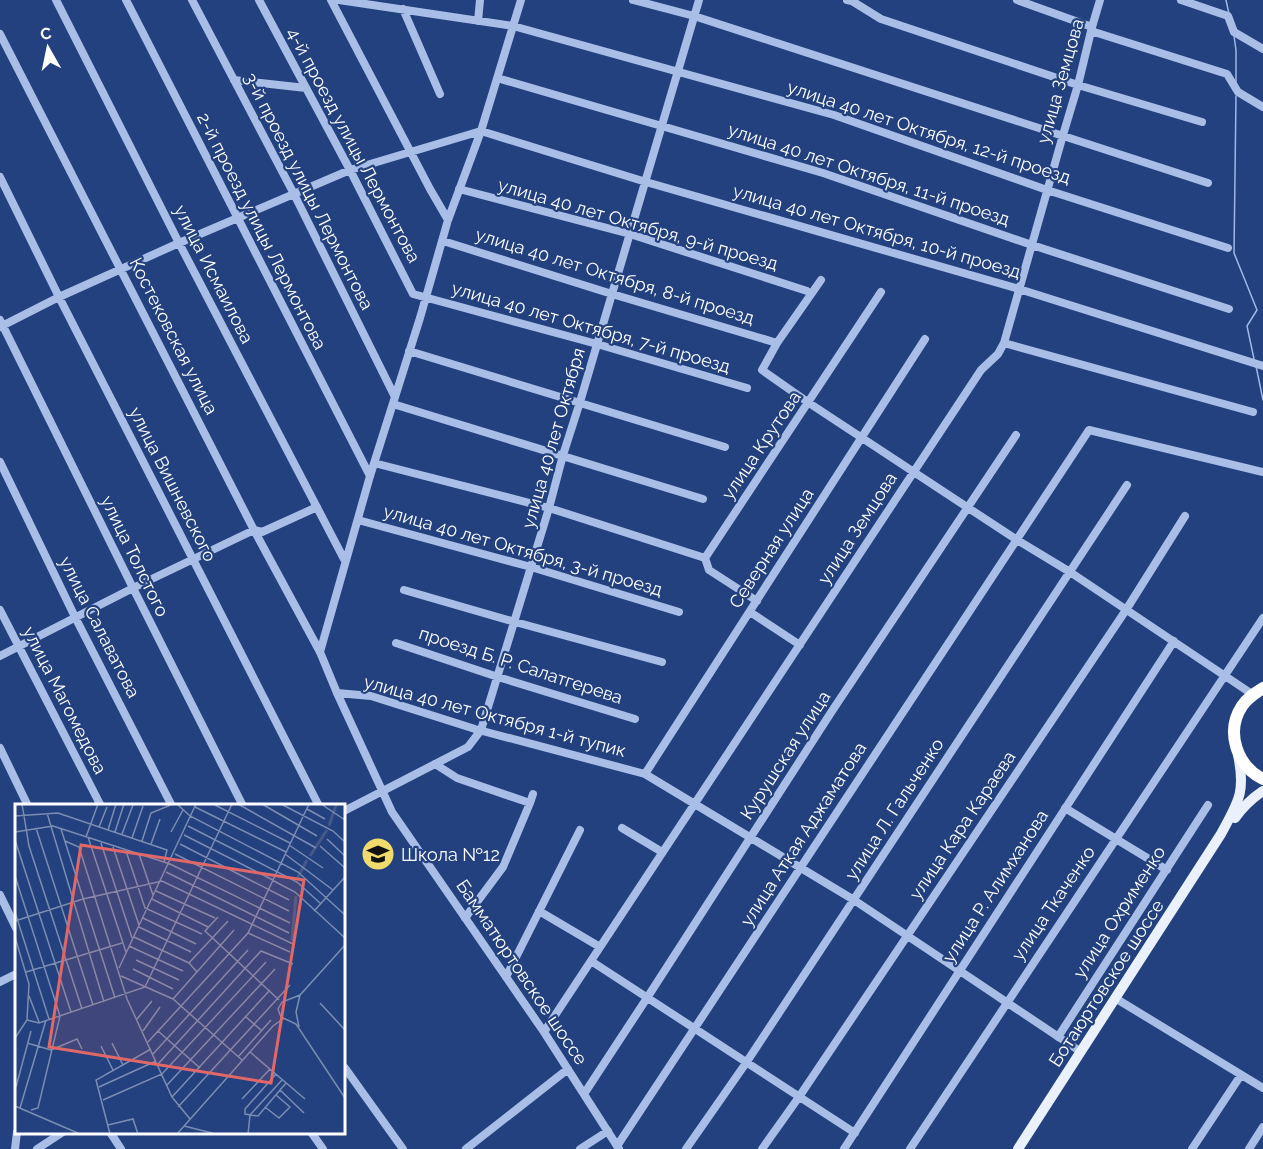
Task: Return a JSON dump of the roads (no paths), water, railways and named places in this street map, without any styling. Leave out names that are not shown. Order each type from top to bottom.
[{"type":"highway","points":[[1257,691],[1241,707],[1235,722],[1234,739],[1238,754],[1247,768],[1263,779]]},
{"type":"main road","points":[[1221,834],[1240,796],[1243,782],[1238,754]]},
{"type":"main road","points":[[1221,834],[1244,805],[1263,791]]},
{"type":"main road","name":"Ботаюртовское шоссе","points":[[1018,1149],[1221,834]]},
{"type":"street","name":"улица Исмаилова","points":[[56,0],[179,243],[345,561]]},
{"type":"street","name":"2-й проезд улицы Лермонтова","points":[[126,0],[369,476]]},
{"type":"street","name":"3-й проезд улицы Лермонтова","points":[[192,0],[294,194],[394,401]]},
{"type":"street","name":"4-й проезд улицы Лермонтова","points":[[260,0],[413,294],[425,298]]},
{"type":"street","points":[[331,0],[448,220]]},
{"type":"street","name":"улица 40 лет Октября, 12-й проезд","points":[[339,0],[513,26],[834,115],[1047,190],[1228,248]]},
{"type":"street","points":[[478,21],[480,0]]},
{"type":"street","points":[[320,652],[369,476],[448,220],[481,131],[521,0]]},
{"type":"street","points":[[633,0],[694,16],[1208,183]]},
{"type":"street","name":"улица 40 лет Октября","points":[[345,810],[468,747],[481,730],[699,0]]},
{"type":"street","points":[[847,0],[881,19],[1078,85],[1203,122]]},
{"type":"street","points":[[1017,0],[1092,29],[1227,74],[1238,92],[1263,107]]},
{"type":"street","name":"улица Земцова","points":[[544,1032],[913,471],[981,370],[998,354],[1004,344],[1100,0]]},
{"type":"street","points":[[1181,0],[1228,16],[1234,32],[1263,49]]},
{"type":"street","points":[[403,9],[440,94]]},
{"type":"street","name":"Костековская улица","points":[[0,34],[320,652]]},
{"type":"street","name":"улица 40 лет Октября, 11-й проезд","points":[[497,78],[823,172],[1032,245],[1229,309]]},
{"type":"street","points":[[234,80],[306,88]]},
{"type":"street","points":[[1,324],[179,243],[350,170],[481,131]]},
{"type":"street","name":"улица 40 лет Октября, 10-й проезд","points":[[481,131],[646,182],[1019,289],[1263,366]]},
{"type":"street","name":"улица Вишневского","points":[[0,177],[318,804]]},
{"type":"street","name":"улица 40 лет Октября, 9-й проезд","points":[[459,189],[630,234],[807,291]]},
{"type":"street","name":"улица 40 лет Октября, 8-й проезд","points":[[443,241],[777,343]]},
{"type":"street","points":[[821,280],[777,343],[762,370],[1223,675],[1257,691]]},
{"type":"street","name":"улица Крутова","points":[[705,558],[881,292]]},
{"type":"street","name":"улица 40 лет Октября, 7-й проезд","points":[[425,298],[597,344],[747,388]]},
{"type":"street","name":"улица Толстого","points":[[1,324],[242,804]]},
{"type":"street","name":"Северная улица","points":[[645,774],[925,339]]},
{"type":"street","points":[[1004,344],[1253,412]]},
{"type":"street","points":[[409,351],[725,447]]},
{"type":"street","points":[[394,401],[703,499]]},
{"type":"street","name":"улица Аткая Аджаматова","points":[[618,1147],[1089,430],[1263,472]]},
{"type":"street","name":"Курушская улица","points":[[584,1094],[832,711],[1016,435]]},
{"type":"street","name":"улица Салаватова","points":[[0,462],[75,617],[171,804]]},
{"type":"street","points":[[374,463],[549,508],[705,558],[709,570],[757,601]]},
{"type":"street","name":"улица Л. Гальченко","points":[[686,1149],[746,1063],[1127,485]]},
{"type":"street","points":[[0,656],[133,588],[255,530],[262,532],[316,507]]},
{"type":"street","name":"улица Кара Караева","points":[[762,1149],[1126,610],[1185,516]]},
{"type":"street","name":"улица 40 лет Октября, 3-й проезд","points":[[358,520],[531,567],[679,612]]},
{"type":"street","points":[[404,590],[662,662]]},
{"type":"street","name":"улица Магомедова","points":[[0,610],[99,804]]},
{"type":"street","points":[[750,612],[800,645]]},
{"type":"street","name":"улица Ткаченко","points":[[910,1149],[1263,618]]},
{"type":"street","name":"улица Р. Алимханова","points":[[844,1149],[1174,641]]},
{"type":"street","name":"проезд Б. Р. Салатгерева","points":[[396,643],[635,719]]},
{"type":"street","name":"Бамматюртовское шоссе","points":[[320,652],[392,812],[544,1032],[618,1147]]},
{"type":"street","name":"улица 40 лет Октября 1-й тупик","points":[[337,693],[370,696],[481,730],[645,774],[854,900],[1081,1052]]},
{"type":"street","points":[[0,748],[27,804]]},
{"type":"street","points":[[435,764],[458,778],[530,803]]},
{"type":"street","points":[[465,918],[503,867],[533,794]]},
{"type":"street","name":"улица Охрименко","points":[[1058,1037],[1209,806]]},
{"type":"street","points":[[1065,808],[1167,870]]},
{"type":"street","points":[[622,828],[662,852]]},
{"type":"street","points":[[506,977],[580,830]]},
{"type":"street","points":[[0,895],[15,926]]},
{"type":"street","points":[[539,911],[600,947]]},
{"type":"street","points":[[591,961],[855,1133]]},
{"type":"street","points":[[0,982],[15,974]]},
{"type":"street","points":[[1115,998],[1263,1088]]},
{"type":"street","points":[[345,1068],[403,1149]]},
{"type":"street","points":[[466,1149],[568,1069]]},
{"type":"street","points":[[1192,1149],[1241,1075]]},
{"type":"street","points":[[1249,1149],[1263,1127]]},
{"type":"street","points":[[580,1149],[608,1131]]},
{"type":"street","points":[[15,1149],[17,1134]]},
{"type":"street","points":[[42,1148],[60,1134]]},
{"type":"street","points":[[111,1134],[121,1149]]},
{"type":"street","points":[[312,1134],[323,1149]]},
{"type":"waterway","points":[[1226,0],[1229,14]]},
{"type":"waterway","points":[[1234,36],[1236,82]]},
{"type":"waterway","points":[[1236,96],[1234,253],[1257,310],[1247,326],[1254,359]]},
{"type":"waterway","points":[[1256,366],[1263,400]]},
{"type":"place","name":"Школа №12","points":[[378,854]]}]
